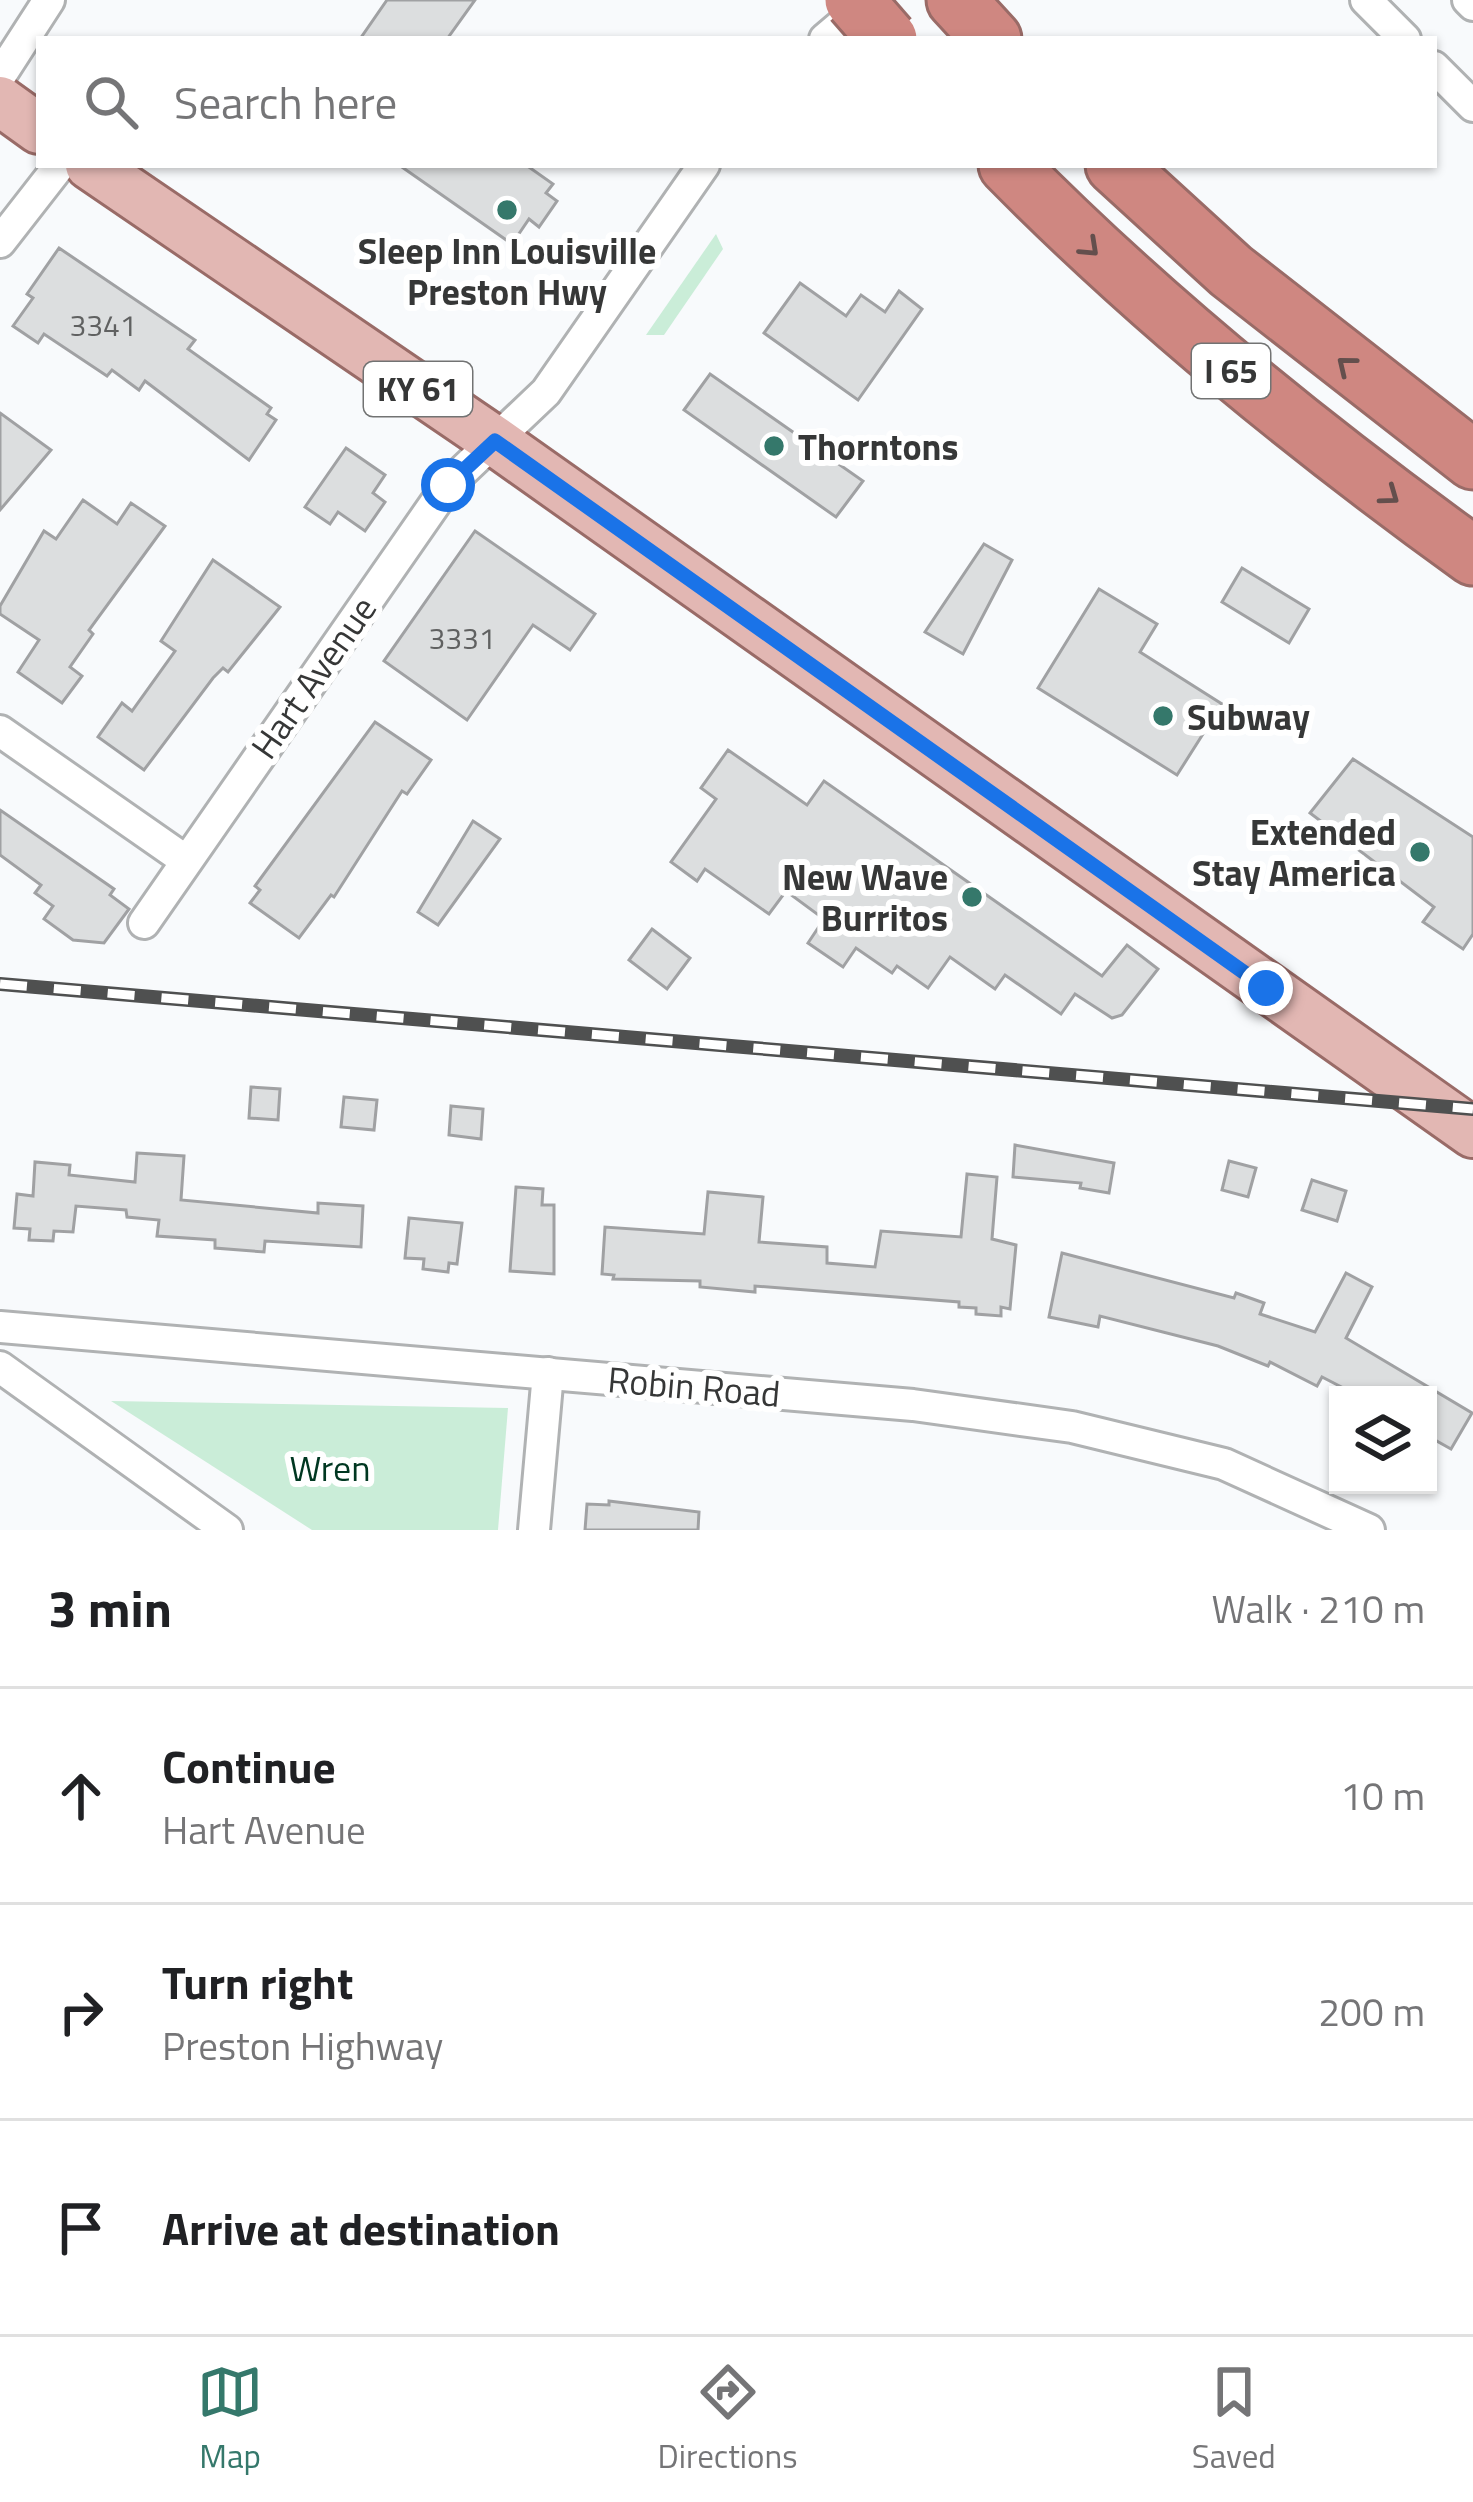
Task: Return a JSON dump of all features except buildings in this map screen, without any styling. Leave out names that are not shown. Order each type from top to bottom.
[{"type":"highway","points":[[854,0],[885,36]]},
{"type":"highway","points":[[956,0],[989,36]]},
{"type":"highway","name":"I 65","points":[[1010,168],[1085,244],[1213,357],[1347,465],[1473,556]]},
{"type":"highway","name":"I 65","points":[[1118,168],[1231,271],[1473,460]]},
{"type":"main road","points":[[0,101],[36,127]]},
{"type":"main road","name":"KY 61","points":[[94,168],[495,441],[1473,1133]]},
{"type":"street","points":[[0,76],[49,0]]},
{"type":"street","points":[[829,36],[872,0]]},
{"type":"street","points":[[1366,0],[1403,36]]},
{"type":"street","points":[[1437,70],[1473,106]]},
{"type":"street","points":[[0,242],[58,168]]},
{"type":"street","name":"Hart Avenue","points":[[144,923],[448,485],[546,392],[702,168]]},
{"type":"street","points":[[0,731],[185,860]]},
{"type":"street","name":"Robin Road","points":[[0,1328],[913,1405],[1126,1437],[1224,1464],[1369,1530]]},
{"type":"street","points":[[0,1367],[226,1530]]},
{"type":"street","points":[[534,1530],[548,1373]]},
{"type":"green space","points":[[716,234],[723,249],[664,335],[646,335]]},
{"type":"green space","name":"Wren","points":[[111,1401],[508,1408],[498,1530],[312,1530]]},
{"type":"railway","points":[[0,984],[1473,1109]]},
{"type":"place","name":"Sleep Inn Louisville Preston Hwy","points":[[507,210]]},
{"type":"place","name":"Thorntons","points":[[774,446]]},
{"type":"place","name":"Subway","points":[[1163,716]]},
{"type":"place","name":"Extended Stay America","points":[[1420,852]]},
{"type":"place","name":"New Wave Burritos","points":[[972,897]]},
{"type":"route","points":[[448,485],[495,441],[1266,988]]}]
